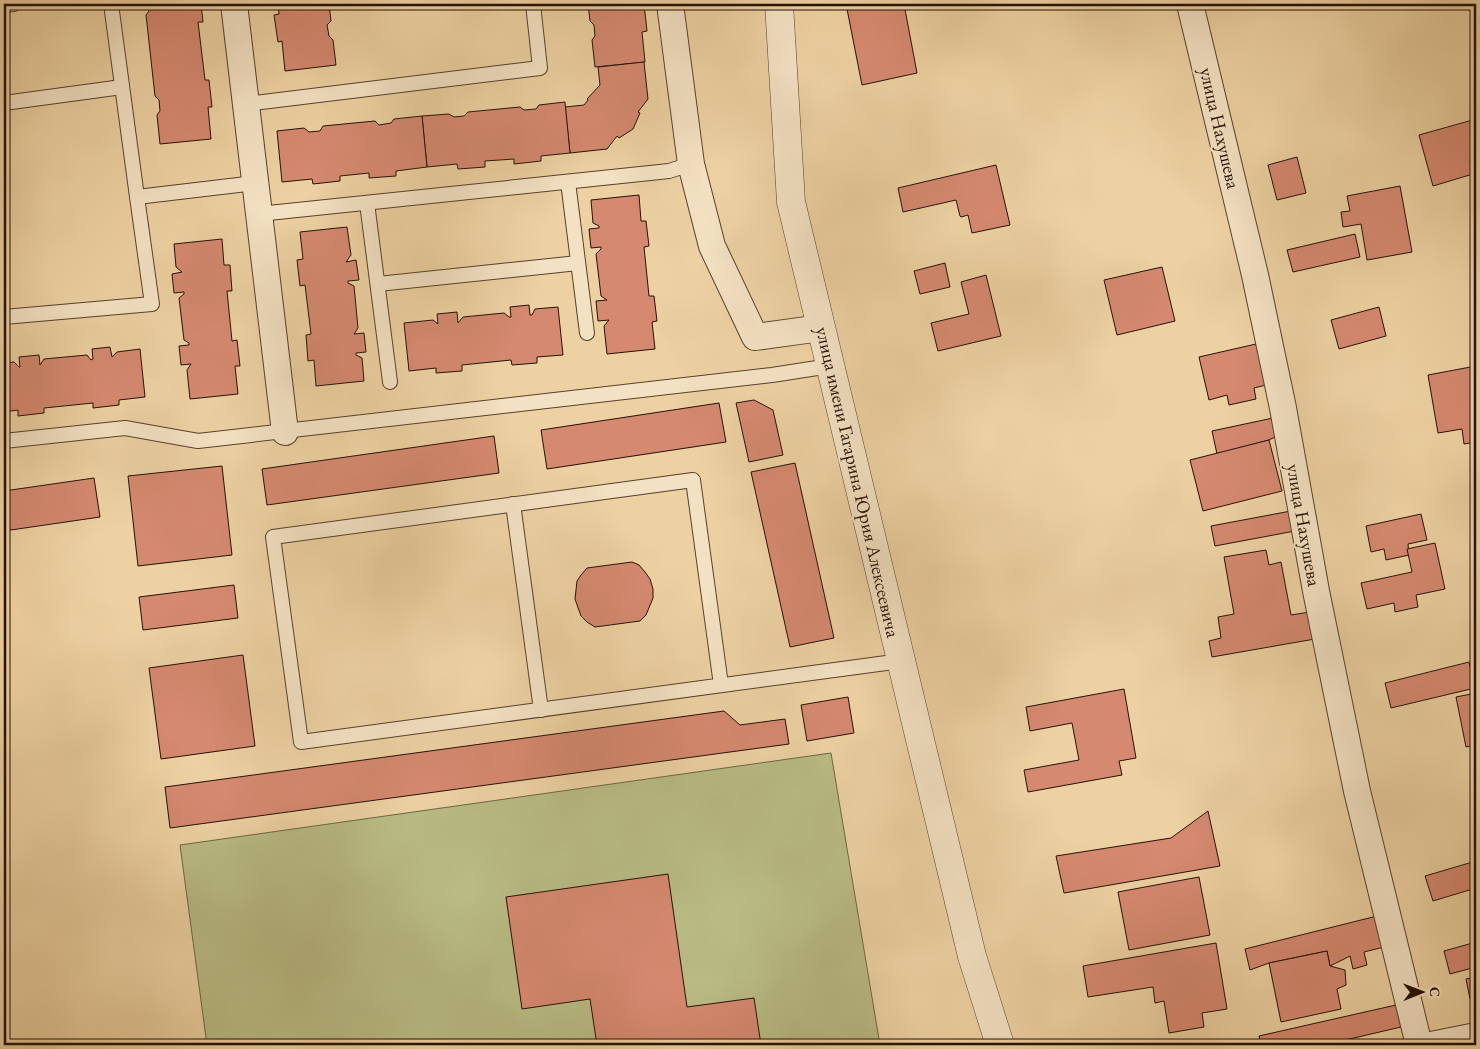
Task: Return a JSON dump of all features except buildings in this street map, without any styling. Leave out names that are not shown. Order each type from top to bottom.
[{"type":"street","points":[[234,4],[285,432]]},
{"type":"street","points":[[670,4],[691,164],[712,246],[754,336],[821,328]]},
{"type":"street","name":"улица имени Гагарина Юрия Алексеевича","points":[[779,4],[791,202],[972,956],[1000,1045]]},
{"type":"street","name":"улица Нахушева","points":[[1190,4],[1252,265],[1283,408],[1316,591],[1356,792],[1419,1045]]},
{"type":"street","name":"улица имени Гагарина Юрия Алексеевича","points":[[972,956],[984,1045]]},
{"type":"street","points":[[1431,1045],[1476,1036]]},
{"type":"lane","points":[[4,5],[14,4]]},
{"type":"lane","points":[[4,317],[152,304],[111,4]]},
{"type":"lane","points":[[246,104],[540,68],[532,4]]},
{"type":"lane","points":[[4,103],[122,87]]},
{"type":"lane","points":[[259,214],[669,171],[691,164]]},
{"type":"lane","points":[[568,182],[588,333]]},
{"type":"lane","points":[[138,197],[255,183]]},
{"type":"lane","points":[[367,203],[390,382]]},
{"type":"lane","points":[[378,284],[578,263]]},
{"type":"lane","points":[[4,441],[126,428],[198,442],[772,375],[830,366]]},
{"type":"lane","points":[[721,685],[693,480],[273,537],[301,742],[901,661]]},
{"type":"lane","points":[[513,504],[540,710]]},
{"type":"green space","points":[[831,753],[880,1045],[207,1045],[180,845]]}]
